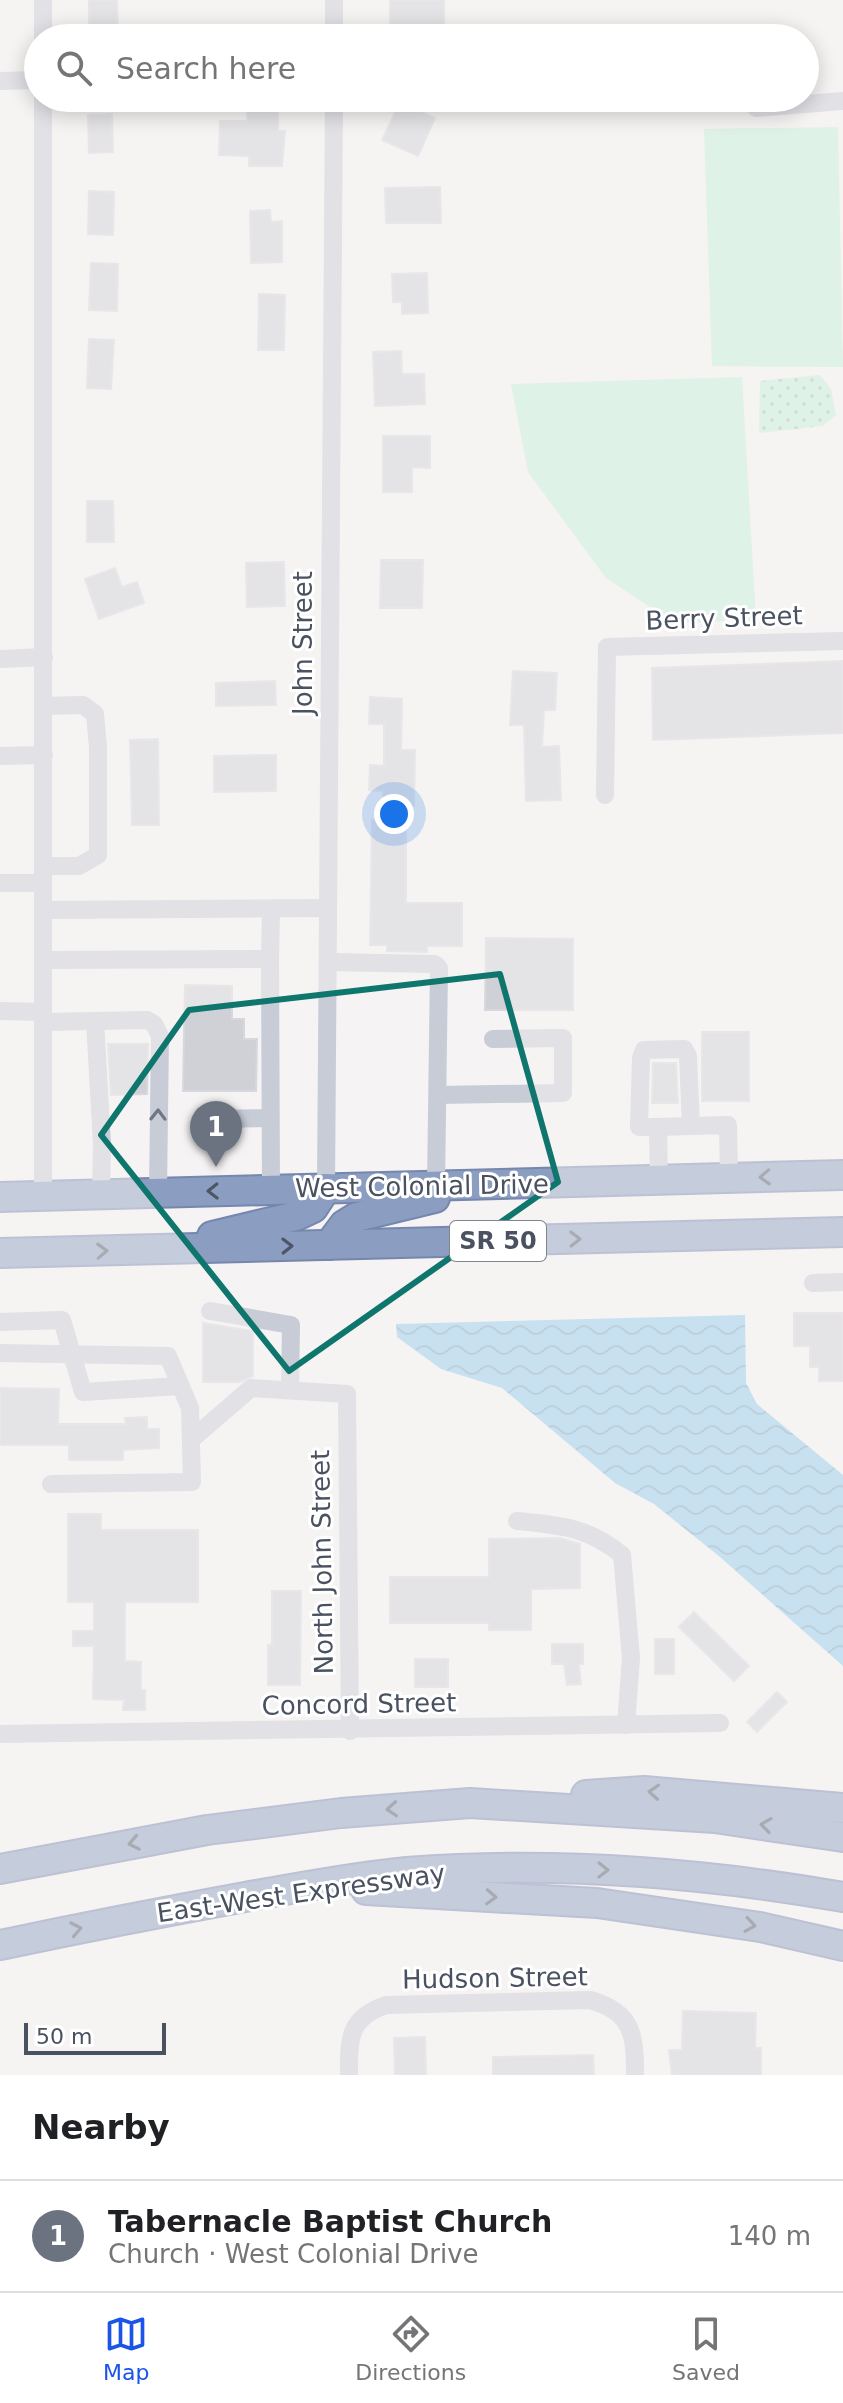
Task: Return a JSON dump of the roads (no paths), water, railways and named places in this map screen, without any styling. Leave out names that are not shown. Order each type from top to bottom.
[{"type":"highway","name":"West Colonial Drive","points":[[0,1197],[843,1175]]},
{"type":"highway","points":[[329,1245],[344,1225],[357,1217],[486,1185]]},
{"type":"highway","points":[[153,1249],[296,1216],[313,1208],[326,1188]]},
{"type":"highway","name":"SR 50","points":[[0,1253],[843,1232]]},
{"type":"highway","points":[[0,1869],[207,1830],[341,1813],[470,1803],[644,1791],[843,1808]]},
{"type":"highway","points":[[470,1803],[715,1818],[843,1837]]},
{"type":"highway","name":"East-West Expressway","points":[[0,1945],[302,1887],[406,1873],[509,1868],[630,1870],[843,1897]]},
{"type":"highway","points":[[302,1887],[597,1903],[760,1927],[843,1946]]},
{"type":"street","points":[[43,0],[43,24]]},
{"type":"street","points":[[334,0],[334,24]]},
{"type":"street","points":[[0,81],[24,80]]},
{"type":"street","points":[[819,103],[843,101]]},
{"type":"street","points":[[43,112],[43,1196]]},
{"type":"street","name":"John Street","points":[[326,1188],[334,112]]},
{"type":"street","name":"Berry Street","points":[[605,795],[607,647],[843,641]]},
{"type":"street","points":[[0,659],[44,657]]},
{"type":"street","points":[[0,883],[79,866],[98,855],[95,714],[83,705],[44,706]]},
{"type":"street","points":[[0,756],[44,755]]},
{"type":"street","points":[[43,910],[327,908]]},
{"type":"street","points":[[271,909],[271,1190]]},
{"type":"street","points":[[43,960],[270,959]]},
{"type":"street","points":[[328,962],[435,964],[439,968],[436,1186]]},
{"type":"street","points":[[0,1011],[95,1021],[147,1020],[154,1024],[160,1036],[158,1192]]},
{"type":"street","points":[[95,1021],[102,1144],[101,1194]]},
{"type":"street","points":[[438,1095],[563,1093],[563,1038],[493,1039]]},
{"type":"street","points":[[691,1126],[688,1056],[684,1049],[644,1050],[641,1058],[639,1127],[658,1127],[728,1125],[729,1178]]},
{"type":"street","points":[[205,1119],[270,1118]]},
{"type":"street","points":[[658,1127],[659,1180]]},
{"type":"street","points":[[813,1283],[843,1282]]},
{"type":"street","points":[[192,1439],[251,1388],[290,1389],[291,1325],[210,1311]]},
{"type":"street","points":[[0,1322],[62,1320],[83,1392],[180,1386]]},
{"type":"street","points":[[0,1353],[168,1356],[190,1408],[192,1482],[51,1484]]},
{"type":"street","name":"North John Street","points":[[290,1389],[347,1394],[350,1731]]},
{"type":"street","points":[[517,1521],[580,1529],[608,1543],[622,1555],[631,1658],[626,1725]]},
{"type":"street","name":"Concord Street","points":[[0,1734],[720,1723]]},
{"type":"street","name":"Hudson Street","points":[[349,2075],[351,2038],[357,2024],[370,2011],[386,2005],[590,2000],[608,2005],[621,2015],[635,2045],[635,2075]]},
{"type":"water","points":[[745,1315],[746,1383],[757,1404],[843,1475],[843,1666],[720,1557],[654,1504],[615,1483],[502,1388],[441,1369],[397,1337],[396,1324]]},
{"type":"place","name":"Tabernacle Baptist Church","points":[[216,1167]]}]
